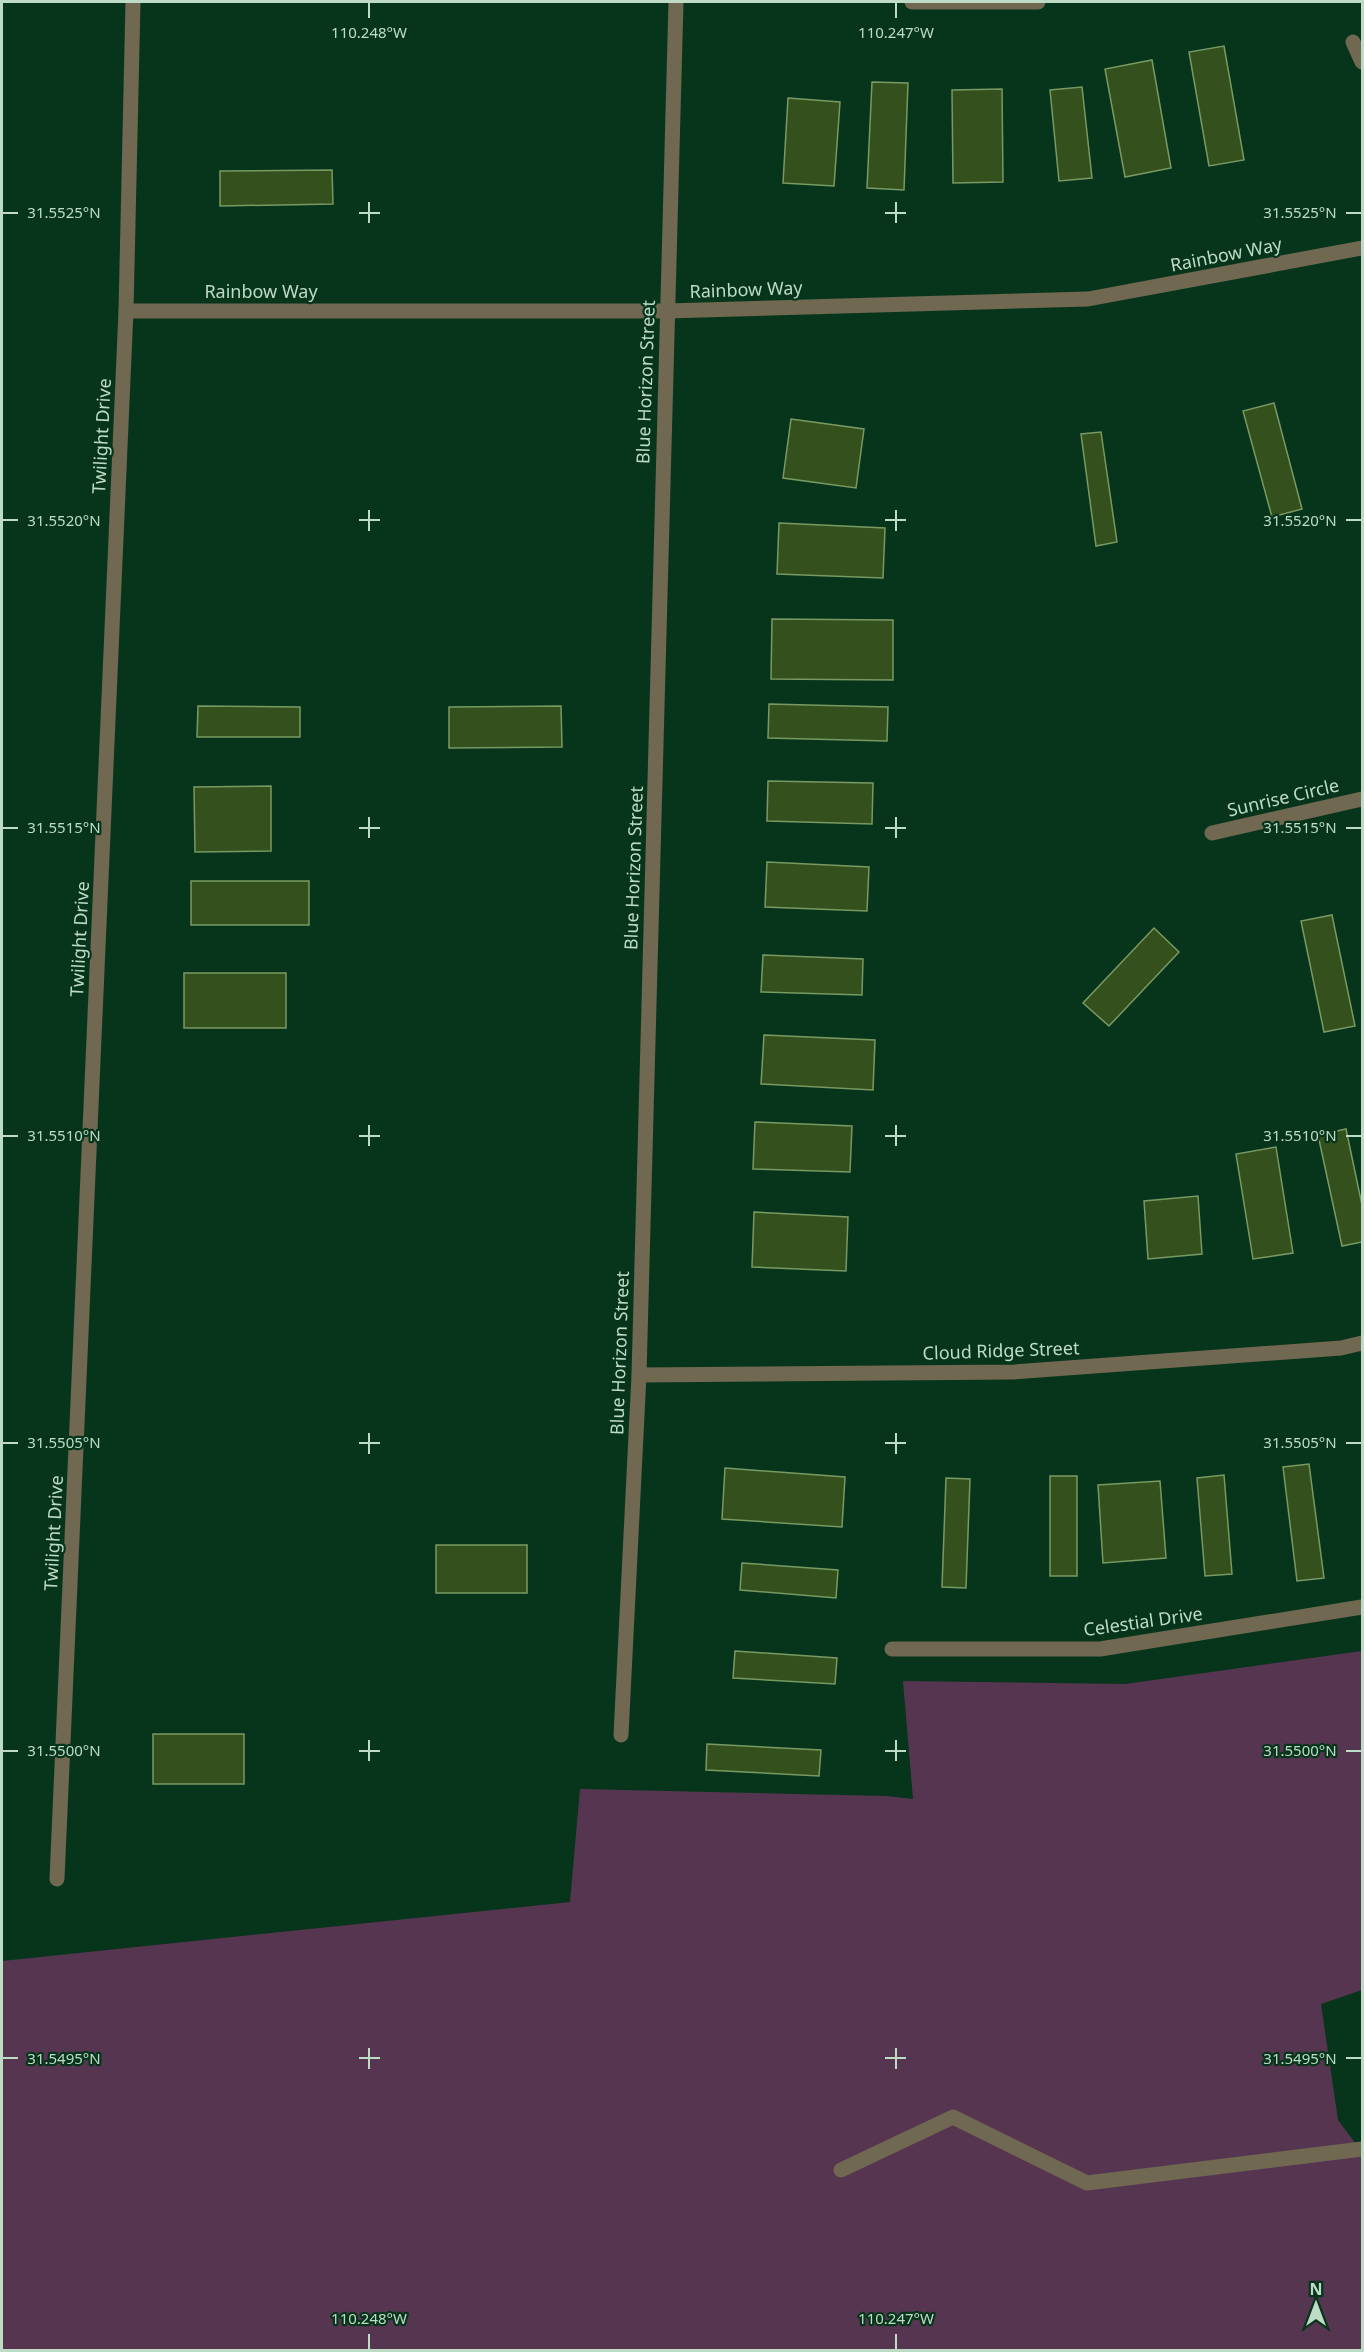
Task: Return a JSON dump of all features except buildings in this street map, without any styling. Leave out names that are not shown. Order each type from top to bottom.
[{"type":"street","name":"Twilight Drive","points":[[57,1879],[126,310],[133,2]]},
{"type":"street","name":"Blue Horizon Street","points":[[621,1735],[639,1375],[676,2]]},
{"type":"street","points":[[912,2],[1038,2]]},
{"type":"street","points":[[1353,42],[1362,62]]},
{"type":"street","name":"Rainbow Way","points":[[126,310],[667,310],[1088,299],[1362,248]]},
{"type":"street","name":"Sunrise Circle","points":[[1212,833],[1362,799]]},
{"type":"street","name":"Cloud Ridge Street","points":[[639,1375],[1014,1372],[1341,1348],[1362,1343]]},
{"type":"street","name":"Celestial Drive","points":[[892,1649],[1100,1649],[1362,1607]]},
{"type":"street","points":[[841,2170],[953,2117],[1087,2183],[1362,2149]]},
{"type":"shaded area","points":[[1362,1651],[1362,1990],[1321,2004],[1338,2120],[1362,2152],[1362,2350],[2,2350],[2,1961],[570,1902],[580,1789],[886,1796],[913,1799],[903,1681],[1125,1684]]}]
